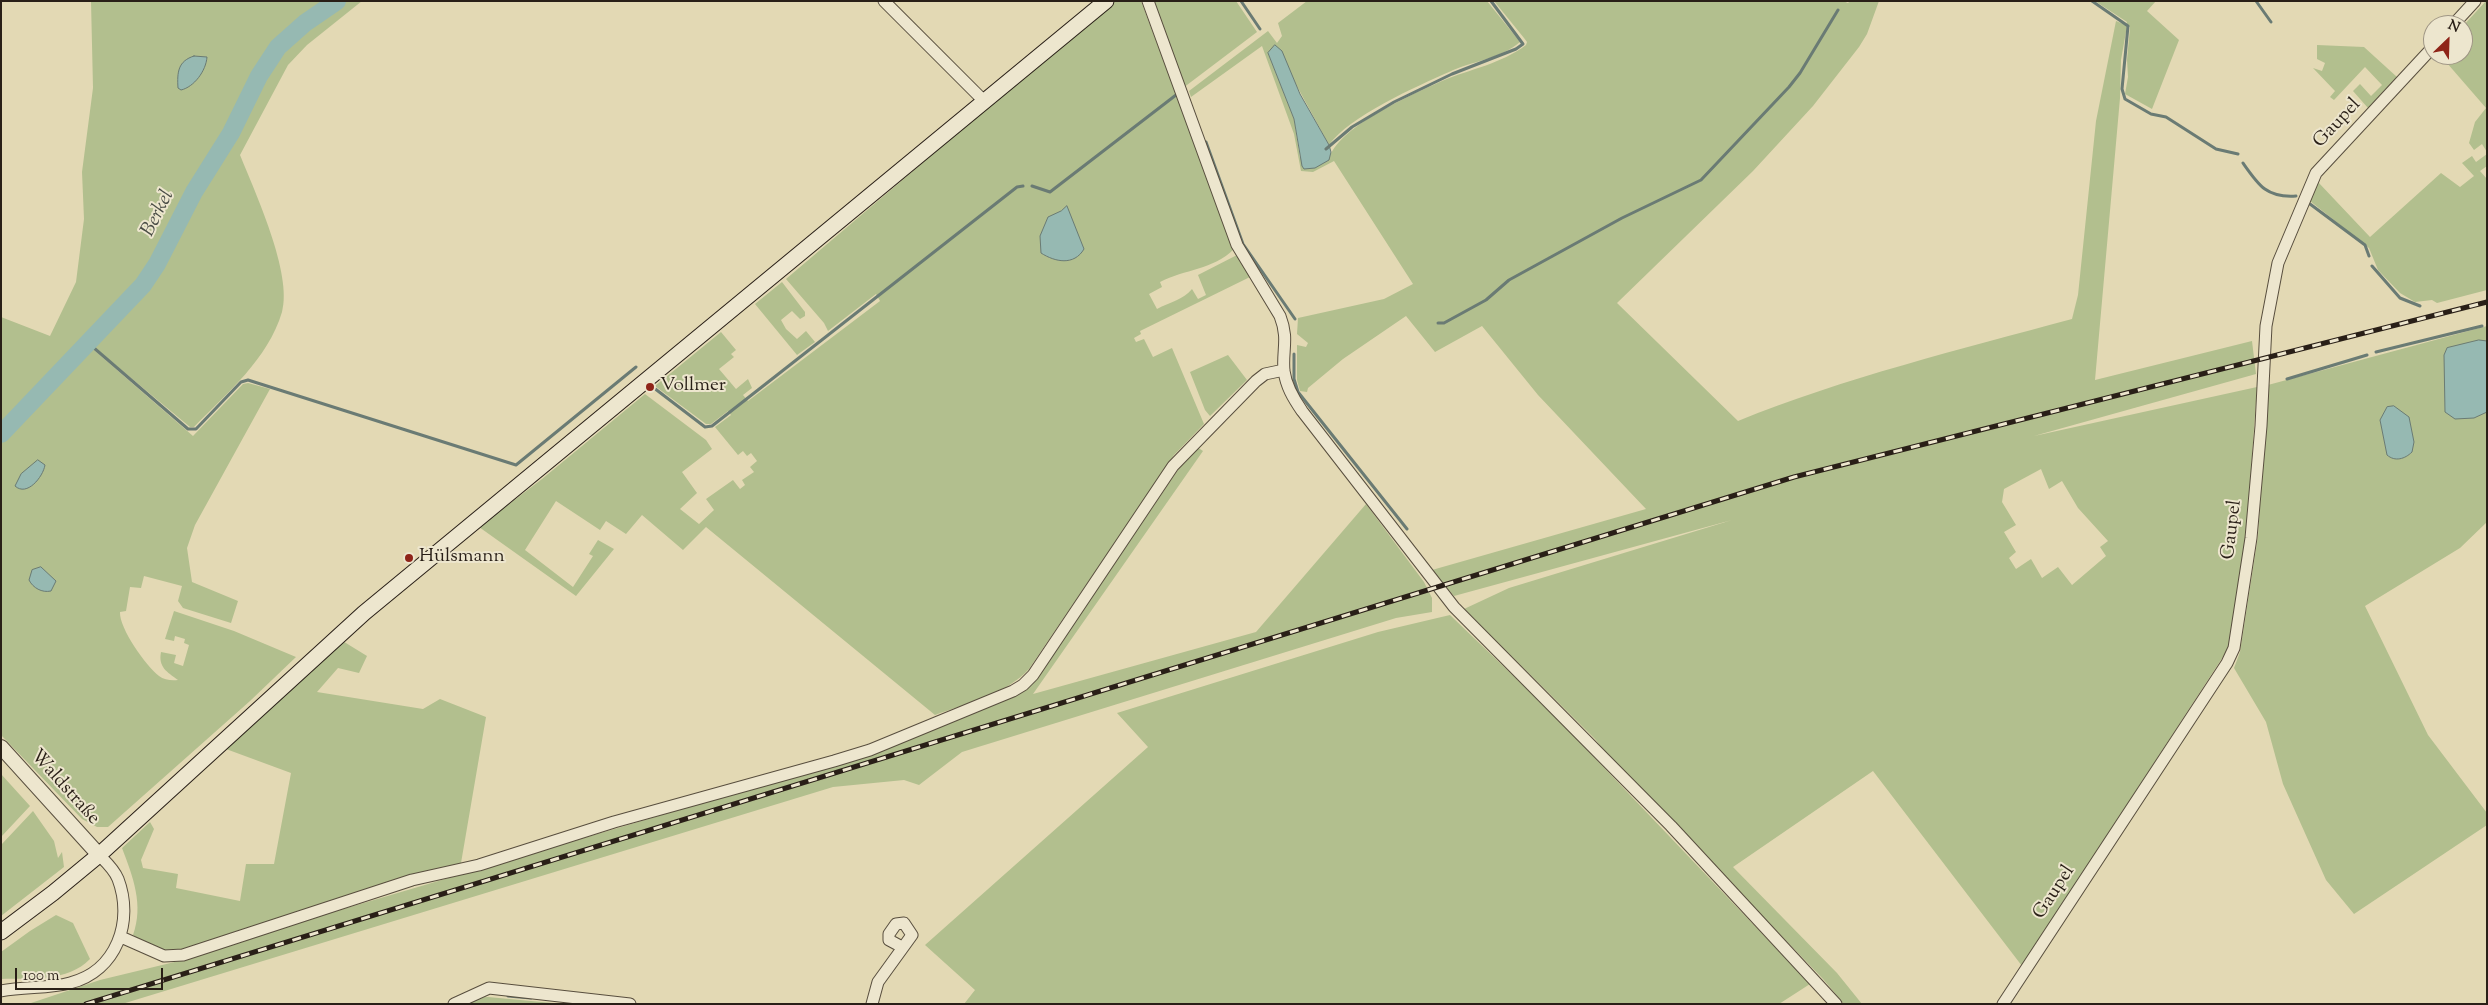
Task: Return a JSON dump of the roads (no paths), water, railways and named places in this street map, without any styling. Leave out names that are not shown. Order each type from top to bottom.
[{"type":"main road","points":[[1,932],[53,894],[99,854],[364,613],[1106,1]]},
{"type":"street","points":[[884,1],[984,101]]},
{"type":"street","points":[[1148,1],[1237,246],[1285,327],[1284,370],[1290,393],[1302,411],[1454,608],[1671,826],[1836,1004]]},
{"type":"street","points":[[2462,15],[2475,1]]},
{"type":"street","name":"Gaupel","points":[[2003,1004],[2227,663],[2234,648],[2251,538],[2261,426],[2265,334],[2278,263],[2316,173],[2423,58]]},
{"type":"street","points":[[121,937],[164,956],[183,955],[412,880],[479,865],[614,822],[870,750],[1013,691],[1023,685],[1033,675],[1173,466],[1256,381],[1265,374],[1284,370]]},
{"type":"street","name":"Waldstraße","points":[[1,747],[99,854]]},
{"type":"street","points":[[1,991],[59,985],[78,981],[92,973],[106,961],[121,937],[125,919],[123,896],[114,872],[99,854]]},
{"type":"street","points":[[872,1004],[878,982],[902,947]]},
{"type":"street","points":[[454,1004],[489,988],[630,1004]]},
{"type":"water","points":[[1275,45],[1282,51],[1300,94],[1329,145],[1331,152],[1329,160],[1315,168],[1304,169],[1302,166],[1294,119],[1268,53]]},
{"type":"water","points":[[194,56],[207,57],[204,68],[195,82],[181,90],[178,88],[180,68],[185,61]]},
{"type":"water","points":[[1067,206],[1084,249],[1075,258],[1070,260],[1052,259],[1041,253],[1040,236],[1048,217]]},
{"type":"water","points":[[2479,340],[2487,341],[2487,412],[2474,418],[2455,419],[2445,412],[2444,355],[2447,348]]},
{"type":"water","points":[[2394,406],[2409,417],[2414,442],[2412,452],[2400,459],[2387,455],[2380,420],[2387,407]]},
{"type":"water","points":[[38,460],[45,465],[38,480],[24,489],[15,486],[21,474]]},
{"type":"water","points":[[41,567],[56,581],[51,591],[38,589],[29,580],[32,570]]},
{"type":"waterway","name":"Berkel","points":[[1,434],[143,285],[157,264],[194,192],[231,133],[259,76],[278,47],[305,23],[337,1]]},
{"type":"waterway","points":[[1241,1],[1260,29]]},
{"type":"waterway","points":[[1326,149],[1352,127],[1394,102],[1452,74],[1516,49],[1523,44],[1491,1]]},
{"type":"waterway","points":[[2092,1],[2128,26],[2122,89],[2125,99],[2151,114],[2166,117],[2216,149],[2238,154]]},
{"type":"waterway","points":[[2256,1],[2271,22]]},
{"type":"waterway","points":[[1438,323],[1444,323],[1486,300],[1509,280],[1622,218],[1701,180],[1789,87],[1800,73],[1838,10]]},
{"type":"waterway","points":[[1032,186],[1050,192],[1176,95]]},
{"type":"waterway","points":[[1206,142],[1243,244],[1295,319]]},
{"type":"waterway","points":[[2243,163],[2259,184],[2271,193],[2296,196]]},
{"type":"waterway","points":[[654,388],[705,427],[712,426],[1017,187],[1023,186]]},
{"type":"waterway","points":[[2310,204],[2365,245],[2369,256]]},
{"type":"waterway","points":[[2372,266],[2400,298],[2420,306]]},
{"type":"waterway","points":[[2376,352],[2482,326]]},
{"type":"waterway","points":[[87,342],[188,429],[196,429],[241,382],[248,380],[516,465],[636,367]]},
{"type":"waterway","points":[[1294,354],[1294,379],[1298,392],[1407,529]]},
{"type":"waterway","points":[[2287,379],[2367,355]]},
{"type":"waterway","points":[[508,996],[531,998]]},
{"type":"railway","points":[[86,1004],[1794,477],[2487,302]]},
{"type":"place","name":"Vollmer","points":[[650,387]]},
{"type":"place","name":"Hülsmann","points":[[409,558]]}]
